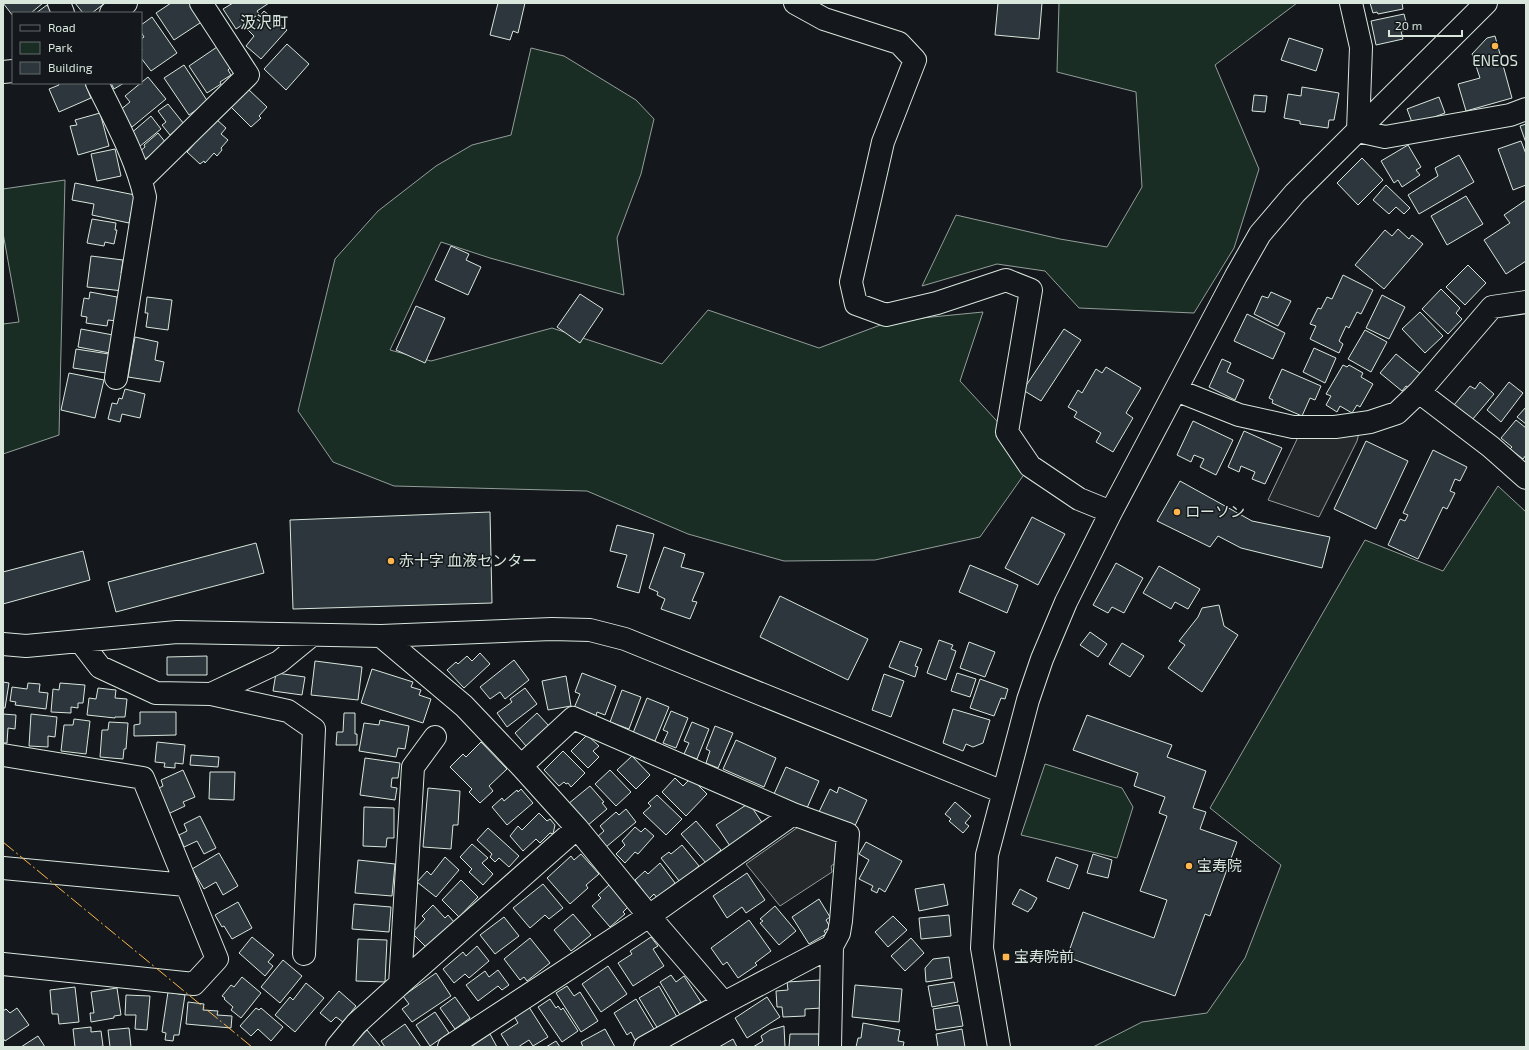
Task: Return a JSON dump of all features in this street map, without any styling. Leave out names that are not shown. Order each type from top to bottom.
[{"type":"street","points":[[59,3],[64,12]]},
{"type":"street","points":[[112,12],[126,3]]},
{"type":"street","points":[[141,180],[248,75],[202,3]]},
{"type":"street","points":[[795,3],[824,19],[899,43],[915,60],[883,142],[851,282],[856,304],[886,315],[937,302],[1006,280],[1031,290],[1007,432],[1030,466],[1079,499],[1111,512]]},
{"type":"street","points":[[1351,3],[1361,46],[1358,131]]},
{"type":"street","points":[[999,1047],[982,948],[987,855],[1028,700],[1042,659],[1066,602],[1111,512],[1236,276],[1260,234],[1295,194],[1486,3]]},
{"type":"street","points":[[97,84],[141,180],[145,197],[116,378]]},
{"type":"street","points":[[1358,131],[1385,137],[1510,115],[1526,109]]},
{"type":"street","points":[[1176,390],[1239,415],[1293,427],[1335,427],[1370,422],[1397,413],[1419,392],[1492,308],[1526,302]]},
{"type":"street","points":[[1419,392],[1491,447],[1525,476]]},
{"type":"street","points":[[3,644],[26,646],[177,632],[381,636],[552,629],[590,630],[625,639],[1003,792]]},
{"type":"street","points":[[211,694],[279,662],[312,635]]},
{"type":"street","points":[[381,636],[464,706],[522,766],[577,828],[649,916],[724,1003]]},
{"type":"street","points":[[80,641],[100,666],[156,693],[211,694],[288,711],[314,729],[304,954]]},
{"type":"street","points":[[522,766],[573,718],[794,814],[848,834],[841,921],[838,933],[832,946],[830,1047]]},
{"type":"street","points":[[400,984],[413,767],[435,738]]},
{"type":"street","points":[[3,755],[143,778],[217,959],[194,984],[3,964]]},
{"type":"street","points":[[449,1047],[649,916],[794,814]]},
{"type":"street","points":[[337,1047],[356,1024],[577,828]]},
{"type":"street","points":[[3,868],[186,885]]},
{"type":"street","points":[[645,1047],[832,946]]},
{"type":"green space","points":[[1059,3],[1297,3],[1215,65],[1259,169],[1234,248],[1194,313],[1079,308],[1045,271],[997,264],[922,286],[956,215],[1060,239],[1107,247],[1142,187],[1136,92],[1057,72]]},
{"type":"green space","points":[[531,48],[564,56],[636,100],[654,119],[641,174],[617,238],[624,295],[490,258],[441,242],[390,350],[431,361],[552,328],[662,364],[708,310],[819,348],[891,321],[983,312],[960,381],[1007,432],[1030,466],[980,537],[875,560],[784,561],[688,534],[587,491],[394,486],[333,462],[298,411],[335,259],[378,211],[436,166],[472,145],[511,135]]},
{"type":"green space","points":[[65,180],[59,435],[3,454],[3,324],[19,322],[3,233],[3,189]]},
{"type":"green space","points":[[1498,486],[1526,512],[1526,1047],[1093,1047],[1142,1022],[1207,1013],[1245,958],[1281,865],[1210,808],[1365,540],[1443,571]]},
{"type":"green space","points":[[1045,764],[1122,788],[1133,807],[1117,858],[1021,835]]},
{"type":"shaded area","points":[[1359,433],[1357,441],[1319,517],[1268,500],[1299,435]]},
{"type":"shaded area","points":[[801,825],[841,841],[840,860],[831,866],[832,872],[780,906],[746,864]]},
{"type":"building","points":[[3,3],[43,3],[32,12],[12,12],[12,15]]},
{"type":"building","points":[[75,3],[105,3],[93,12],[82,12]]},
{"type":"building","points":[[171,3],[191,3],[203,21],[174,40],[156,13]]},
{"type":"building","points":[[233,3],[269,3],[257,11],[259,14],[236,29],[223,9]]},
{"type":"building","points":[[498,3],[525,3],[518,33],[513,31],[510,40],[490,35]]},
{"type":"building","points":[[998,3],[1042,3],[1039,39],[995,35]]},
{"type":"building","points":[[1370,3],[1402,3],[1403,9],[1378,14],[1377,12],[1373,13]]},
{"type":"building","points":[[47,5],[52,12],[37,12]]},
{"type":"building","points":[[264,11],[287,30],[261,59],[246,46],[254,36],[248,30]]},
{"type":"building","points":[[1404,14],[1408,30],[1401,31],[1403,39],[1376,45],[1371,21]]},
{"type":"building","points":[[152,17],[177,53],[151,71],[142,59],[142,38],[144,37],[142,34],[142,24]]},
{"type":"building","points":[[1495,36],[1512,98],[1466,111],[1458,84],[1480,78],[1472,54],[1487,38]]},
{"type":"building","points":[[1289,38],[1323,49],[1316,71],[1281,60]]},
{"type":"building","points":[[287,44],[309,64],[286,90],[264,69]]},
{"type":"building","points":[[217,47],[231,67],[228,70],[231,75],[207,93],[189,66]]},
{"type":"building","points":[[184,65],[208,102],[189,115],[164,78]]},
{"type":"building","points":[[148,77],[166,99],[132,127],[119,111],[130,102],[125,96],[140,84],[142,84],[142,82]]},
{"type":"building","points":[[85,84],[91,98],[59,112],[49,89],[59,85]]},
{"type":"building","points":[[112,84],[122,84],[114,89]]},
{"type":"building","points":[[1302,87],[1339,93],[1334,120],[1329,120],[1328,128],[1300,124],[1300,121],[1284,118],[1288,94],[1301,96]]},
{"type":"building","points":[[248,89],[267,107],[259,116],[261,118],[251,127],[231,107]]},
{"type":"building","points":[[1254,95],[1267,96],[1265,112],[1252,111]]},
{"type":"building","points":[[1439,97],[1445,113],[1413,125],[1407,109]]},
{"type":"building","points":[[168,104],[184,124],[170,135],[162,125],[166,122],[158,111]]},
{"type":"building","points":[[100,113],[109,146],[78,155],[70,126],[77,125],[75,120]]},
{"type":"building","points":[[151,116],[161,129],[139,147],[129,135]]},
{"type":"building","points":[[216,119],[226,128],[221,134],[228,140],[221,148],[222,150],[217,156],[214,153],[205,163],[204,161],[200,164],[187,152]]},
{"type":"building","points":[[1526,124],[1526,143],[1520,126]]},
{"type":"building","points":[[158,133],[166,143],[144,160],[138,153],[145,147],[144,145]]},
{"type":"building","points":[[1521,141],[1526,154],[1526,185],[1513,190],[1498,149]]},
{"type":"building","points":[[1408,145],[1421,167],[1416,170],[1420,175],[1402,187],[1398,180],[1394,183],[1381,161]]},
{"type":"building","points":[[115,149],[121,176],[97,181],[91,154]]},
{"type":"building","points":[[1459,155],[1474,182],[1419,214],[1408,195],[1438,176],[1435,168]]},
{"type":"building","points":[[1362,158],[1383,180],[1358,205],[1337,183]]},
{"type":"building","points":[[75,183],[135,195],[129,223],[92,215],[94,204],[72,200]]},
{"type":"building","points":[[1386,185],[1410,208],[1404,214],[1396,207],[1389,214],[1373,200]]},
{"type":"building","points":[[1466,196],[1483,224],[1447,245],[1431,216]]},
{"type":"building","points":[[1526,200],[1526,261],[1506,274],[1484,240],[1510,223],[1504,215]]},
{"type":"building","points":[[92,219],[116,223],[115,230],[117,230],[114,244],[105,242],[104,246],[87,243]]},
{"type":"building","points":[[1398,229],[1409,239],[1412,235],[1423,244],[1384,289],[1355,265],[1385,230],[1392,236]]},
{"type":"building","points":[[451,246],[469,254],[466,260],[481,267],[468,295],[435,280]]},
{"type":"building","points":[[91,256],[123,260],[121,273],[125,273],[123,291],[87,287]]},
{"type":"building","points":[[1468,265],[1486,283],[1465,305],[1446,287]]},
{"type":"building","points":[[1343,275],[1373,290],[1361,314],[1357,312],[1349,328],[1346,326],[1339,341],[1343,344],[1339,353],[1310,339],[1316,326],[1310,324],[1318,308],[1321,309],[1327,297],[1332,299]]},
{"type":"building","points":[[1441,289],[1460,308],[1456,313],[1462,319],[1448,334],[1422,309]]},
{"type":"building","points":[[90,292],[117,297],[117,302],[120,303],[117,321],[108,320],[107,326],[86,323],[87,317],[81,316],[84,298],[89,299]]},
{"type":"building","points":[[1271,292],[1291,301],[1278,326],[1254,314],[1262,296],[1268,298]]},
{"type":"building","points":[[580,294],[603,309],[580,343],[557,327]]},
{"type":"building","points":[[1382,295],[1405,307],[1389,339],[1366,328]]},
{"type":"building","points":[[147,297],[172,300],[168,330],[146,327],[148,313],[145,313]]},
{"type":"building","points":[[416,306],[445,318],[425,363],[396,350]]},
{"type":"building","points":[[1420,312],[1443,336],[1425,353],[1402,329]]},
{"type":"building","points":[[1247,314],[1285,333],[1273,359],[1234,341]]},
{"type":"building","points":[[81,329],[113,335],[110,353],[78,347]]},
{"type":"building","points":[[1064,329],[1081,340],[1041,401],[1023,390]]},
{"type":"building","points":[[1365,330],[1387,342],[1371,372],[1348,359]]},
{"type":"building","points":[[135,337],[158,342],[155,360],[164,362],[160,382],[128,377]]},
{"type":"building","points":[[1314,348],[1336,358],[1325,383],[1303,372]]},
{"type":"building","points":[[76,349],[109,354],[106,373],[73,368]]},
{"type":"building","points":[[1396,354],[1422,375],[1411,389],[1406,386],[1402,391],[1380,373]]},
{"type":"building","points":[[1222,359],[1231,363],[1227,372],[1244,380],[1235,400],[1209,387]]},
{"type":"building","points":[[1343,365],[1347,367],[1349,365],[1363,373],[1361,377],[1373,384],[1360,407],[1357,405],[1352,413],[1340,406],[1337,412],[1326,405],[1331,396],[1326,394]]},
{"type":"building","points":[[1106,367],[1141,388],[1126,413],[1133,418],[1113,452],[1096,442],[1101,433],[1074,417],[1077,412],[1068,407],[1078,390],[1082,393],[1096,369],[1102,373]]},
{"type":"building","points":[[1282,369],[1321,386],[1315,400],[1310,398],[1302,416],[1272,403],[1273,400],[1269,398]]},
{"type":"building","points":[[69,373],[104,380],[95,418],[61,410]]},
{"type":"building","points":[[1480,382],[1494,394],[1472,420],[1454,405],[1470,386],[1475,389]]},
{"type":"building","points":[[1509,382],[1523,393],[1501,422],[1487,410]]},
{"type":"building","points":[[125,389],[145,394],[140,418],[122,414],[120,422],[108,419],[112,403],[117,404],[119,398],[122,399]]},
{"type":"building","points":[[1526,407],[1526,424],[1517,417]]},
{"type":"building","points":[[1516,420],[1526,428],[1526,455],[1523,459],[1510,449],[1512,447],[1501,438]]},
{"type":"building","points":[[1193,421],[1233,440],[1216,475],[1200,467],[1204,459],[1194,455],[1191,462],[1177,455]]},
{"type":"building","points":[[1244,431],[1282,448],[1265,484],[1252,479],[1255,472],[1241,466],[1239,472],[1228,467]]},
{"type":"building","points":[[1366,441],[1408,461],[1376,529],[1334,509]]},
{"type":"building","points":[[1433,450],[1467,467],[1460,481],[1455,479],[1450,491],[1455,493],[1447,509],[1443,507],[1418,559],[1388,545],[1400,519],[1405,521],[1408,515],[1403,513]]},
{"type":"building","points":[[1180,481],[1252,521],[1330,537],[1322,568],[1241,548],[1218,536],[1210,547],[1157,521]]},
{"type":"building","name":"赤十字 血液センター","points":[[490,512],[492,603],[293,609],[290,520]]},
{"type":"building","points":[[1032,517],[1065,534],[1038,585],[1005,568]]},
{"type":"building","points":[[617,525],[654,534],[639,593],[617,587],[627,555],[610,551]]},
{"type":"building","points":[[256,543],[264,573],[116,612],[108,582]]},
{"type":"building","points":[[664,547],[685,554],[681,567],[704,573],[692,601],[697,602],[690,619],[661,609],[665,599],[657,595],[658,592],[649,588]]},
{"type":"building","points":[[83,551],[90,580],[3,604],[3,572]]},
{"type":"building","points":[[1116,563],[1143,578],[1124,613],[1112,607],[1108,613],[1093,605]]},
{"type":"building","points":[[970,565],[1018,585],[1007,613],[959,592]]},
{"type":"building","points":[[1159,566],[1200,589],[1188,609],[1175,602],[1171,609],[1143,593]]},
{"type":"building","points":[[780,596],[868,639],[848,680],[760,637]]},
{"type":"building","points":[[1219,605],[1224,626],[1238,635],[1202,692],[1168,668],[1185,645],[1179,641],[1198,617],[1202,608]]},
{"type":"building","points":[[1090,632],[1107,644],[1098,657],[1080,645]]},
{"type":"building","points":[[939,640],[953,645],[951,649],[956,651],[946,680],[927,673]]},
{"type":"building","points":[[900,641],[922,649],[915,666],[918,667],[915,677],[889,667]]},
{"type":"building","points":[[969,642],[995,652],[985,677],[960,668]]},
{"type":"building","points":[[1122,643],[1144,656],[1130,677],[1109,664]]},
{"type":"building","points":[[480,653],[490,664],[464,688],[447,670],[456,662],[458,664],[467,656],[472,661]]},
{"type":"building","points":[[207,656],[207,675],[167,675],[167,657]]},
{"type":"building","points":[[514,660],[529,680],[505,699],[500,692],[490,699],[480,687]]},
{"type":"building","points":[[315,661],[362,667],[358,700],[311,695]]},
{"type":"building","points":[[372,669],[413,682],[411,687],[421,690],[419,695],[431,699],[423,723],[361,703]]},
{"type":"building","points":[[276,673],[305,677],[302,695],[273,691]]},
{"type":"building","points":[[582,673],[616,686],[605,715],[597,712],[596,716],[574,708],[580,694],[575,692]]},
{"type":"building","points":[[957,673],[976,679],[970,697],[951,691]]},
{"type":"building","points":[[884,674],[904,681],[891,717],[872,710]]},
{"type":"building","points":[[566,676],[571,706],[548,710],[542,681]]},
{"type":"building","points":[[980,679],[1008,689],[1005,699],[1001,698],[994,716],[970,708]]},
{"type":"building","points":[[3,682],[9,683],[5,708],[3,708]]},
{"type":"building","points":[[28,683],[40,684],[39,692],[48,693],[46,709],[15,705],[16,702],[10,701],[12,687],[27,689]]},
{"type":"building","points":[[60,683],[85,685],[83,703],[78,703],[78,708],[71,707],[71,713],[51,712],[53,689],[59,690]]},
{"type":"building","points":[[98,688],[116,690],[115,698],[127,699],[125,717],[115,718],[87,715],[89,698],[96,699]]},
{"type":"building","points":[[525,688],[537,704],[507,727],[497,713],[512,702],[510,699]]},
{"type":"building","points":[[622,690],[641,697],[629,729],[610,722]]},
{"type":"building","points":[[647,698],[669,707],[655,741],[633,733]]},
{"type":"building","points":[[953,709],[990,720],[983,743],[973,747],[966,744],[963,751],[943,743]]},
{"type":"building","points":[[671,711],[688,718],[676,748],[663,743],[668,732],[663,730]]},
{"type":"building","points":[[140,712],[176,712],[176,735],[134,736],[134,725],[140,724]]},
{"type":"building","points":[[344,713],[355,713],[355,734],[357,734],[357,745],[336,745],[337,732],[343,732]]},
{"type":"building","points":[[537,713],[549,726],[526,746],[515,733]]},
{"type":"building","points":[[3,714],[16,715],[15,729],[8,728],[7,743],[3,743]]},
{"type":"building","points":[[31,714],[57,717],[55,737],[48,736],[48,747],[29,746]]},
{"type":"building","name":"宝寿院","points":[[1087,715],[1172,745],[1167,757],[1206,771],[1193,808],[1206,812],[1200,829],[1237,842],[1210,916],[1205,914],[1175,996],[1067,957],[1083,912],[1154,938],[1167,900],[1140,891],[1167,816],[1159,813],[1165,797],[1134,786],[1138,773],[1073,750]]},
{"type":"building","points":[[74,719],[90,721],[86,754],[61,751],[64,725],[73,725]]},
{"type":"building","points":[[380,720],[409,726],[405,749],[398,748],[396,757],[359,751],[364,723],[379,725]]},
{"type":"building","points":[[109,722],[128,723],[126,749],[124,749],[123,759],[100,757],[102,730],[108,730]]},
{"type":"building","points":[[692,722],[709,729],[697,759],[684,754],[689,743],[684,741]]},
{"type":"building","points":[[715,726],[733,733],[718,768],[706,763],[710,751],[706,749]]},
{"type":"building","points":[[587,735],[599,746],[593,751],[599,757],[588,768],[571,751]]},
{"type":"building","points":[[736,740],[776,758],[764,787],[723,769]]},
{"type":"building","points":[[157,742],[185,745],[183,764],[175,763],[175,768],[164,767],[165,763],[155,762]]},
{"type":"building","points":[[481,742],[507,769],[489,786],[493,791],[480,803],[469,792],[472,789],[450,767],[463,754],[466,757]]},
{"type":"building","points":[[563,751],[585,773],[571,787],[568,783],[566,784],[564,782],[559,786],[544,770]]},
{"type":"building","points":[[191,755],[219,757],[218,767],[190,765]]},
{"type":"building","points":[[632,756],[650,775],[636,789],[617,770]]},
{"type":"building","points":[[365,758],[400,763],[398,778],[392,778],[391,787],[397,788],[395,800],[360,795]]},
{"type":"building","points":[[786,767],[819,781],[807,808],[774,794]]},
{"type":"building","points":[[183,770],[195,797],[183,802],[185,806],[168,814],[157,789],[163,786],[161,780]]},
{"type":"building","points":[[610,770],[631,792],[616,806],[595,784]]},
{"type":"building","points":[[210,772],[235,772],[234,800],[209,799]]},
{"type":"building","points":[[675,778],[683,786],[691,778],[707,794],[686,816],[662,792]]},
{"type":"building","points":[[590,786],[604,802],[602,803],[607,809],[587,826],[568,804]]},
{"type":"building","points":[[839,787],[867,800],[853,830],[818,814],[830,789],[837,793]]},
{"type":"building","points":[[428,788],[460,791],[458,825],[453,825],[451,849],[423,847]]},
{"type":"building","points":[[521,789],[533,803],[507,825],[492,807],[502,798],[504,801],[517,790],[518,792]]},
{"type":"building","points":[[657,795],[682,819],[666,835],[643,813],[651,806],[648,803]]},
{"type":"building","points":[[955,802],[971,816],[965,823],[969,826],[963,833],[949,821],[951,819],[945,814]]},
{"type":"building","points":[[749,803],[763,824],[730,846],[716,825]]},
{"type":"building","points":[[364,807],[394,808],[394,838],[387,838],[386,847],[363,846]]},
{"type":"building","points":[[626,809],[636,822],[606,847],[597,837],[604,831],[600,826],[616,812],[619,815]]},
{"type":"building","points":[[539,813],[547,821],[550,819],[555,825],[553,834],[550,833],[540,843],[536,839],[523,851],[510,836],[518,826],[522,830]]},
{"type":"building","points":[[200,816],[216,848],[204,854],[197,841],[184,847],[179,835],[187,831],[184,824]]},
{"type":"building","points":[[696,821],[721,850],[706,863],[681,834]]},
{"type":"building","points":[[635,827],[641,832],[645,828],[654,836],[638,854],[635,852],[625,863],[616,854],[625,845],[622,841]]},
{"type":"building","points":[[488,828],[519,856],[509,867],[499,858],[495,862],[490,857],[492,854],[477,840]]},
{"type":"building","points":[[866,842],[902,861],[885,892],[879,888],[877,893],[871,890],[873,886],[859,879],[869,860],[859,854]]},
{"type":"building","points":[[472,844],[488,858],[482,863],[493,874],[483,885],[469,872],[472,869],[460,857]]},
{"type":"building","points":[[682,845],[699,866],[680,882],[661,858],[669,852],[671,854]]},
{"type":"building","points":[[219,853],[238,886],[223,895],[216,882],[204,889],[192,869]]},
{"type":"building","points":[[581,854],[599,874],[586,885],[588,888],[570,904],[547,878],[571,856],[574,860]]},
{"type":"building","points":[[1093,854],[1112,860],[1108,878],[1087,873]]},
{"type":"building","points":[[445,857],[459,870],[436,897],[417,882],[427,871],[431,875]]},
{"type":"building","points":[[1056,857],[1078,865],[1069,889],[1047,881]]},
{"type":"building","points":[[358,860],[395,864],[392,896],[355,893]]},
{"type":"building","points":[[660,863],[675,883],[657,898],[654,894],[649,899],[635,880],[645,871],[648,874]]},
{"type":"building","points":[[747,873],[765,900],[746,913],[742,907],[727,918],[713,896]]},
{"type":"building","points":[[461,880],[478,897],[459,917],[442,900]]},
{"type":"building","points":[[543,884],[563,908],[549,919],[545,915],[530,928],[513,908]]},
{"type":"building","points":[[944,884],[948,905],[919,911],[915,889]]},
{"type":"building","points":[[609,885],[628,907],[623,912],[625,914],[610,927],[592,906],[601,898],[598,895]]},
{"type":"building","points":[[1020,889],[1037,898],[1028,912],[1012,904]]},
{"type":"building","points":[[819,899],[830,917],[826,920],[830,927],[824,931],[826,934],[809,944],[792,917]]},
{"type":"building","points":[[238,902],[252,928],[232,939],[224,926],[222,927],[215,915]]},
{"type":"building","points":[[354,904],[391,907],[389,932],[352,929]]},
{"type":"building","points":[[433,905],[445,918],[448,915],[454,922],[427,948],[412,933],[425,919],[422,916]]},
{"type":"building","points":[[775,906],[796,931],[779,945],[760,923],[763,921],[760,919]]},
{"type":"building","points":[[573,914],[591,935],[571,951],[554,930]]},
{"type":"building","points":[[949,915],[951,936],[921,939],[919,918]]},
{"type":"building","points":[[893,916],[907,930],[888,947],[875,932]]},
{"type":"building","points":[[504,917],[519,936],[495,954],[480,935]]},
{"type":"building","points":[[749,920],[771,951],[755,963],[757,965],[738,978],[727,962],[723,965],[711,948]]},
{"type":"building","points":[[252,937],[274,955],[268,962],[273,966],[265,976],[239,953]]},
{"type":"building","points":[[651,937],[658,946],[653,949],[664,966],[633,986],[618,963],[632,954],[630,951]]},
{"type":"building","points":[[530,938],[550,963],[527,981],[524,977],[520,980],[504,959]]},
{"type":"building","points":[[911,938],[924,953],[905,971],[891,956]]},
{"type":"building","points":[[358,939],[387,940],[385,982],[356,981]]},
{"type":"building","points":[[477,946],[489,961],[469,978],[465,974],[454,983],[443,969],[463,952],[466,956]]},
{"type":"building","points":[[949,957],[952,978],[926,982],[925,968],[933,959]]},
{"type":"building","points":[[283,960],[302,976],[280,1003],[261,987]]},
{"type":"building","points":[[608,966],[627,994],[601,1012],[582,984]]},
{"type":"building","points":[[498,970],[509,985],[502,990],[498,986],[478,1001],[466,985],[485,971],[489,977]]},
{"type":"building","points":[[436,973],[451,996],[412,1022],[402,1009],[409,1004],[403,996]]},
{"type":"building","points":[[671,975],[676,982],[684,976],[701,1002],[680,1015],[660,982]]},
{"type":"building","points":[[242,977],[261,993],[241,1018],[231,1010],[233,1007],[222,996],[231,985],[234,987]]},
{"type":"building","points":[[821,980],[822,1008],[805,1009],[805,1016],[783,1017],[782,1007],[777,1007],[776,991],[788,990],[787,982]]},
{"type":"building","points":[[954,982],[958,1002],[932,1007],[928,986]]},
{"type":"building","points":[[306,983],[324,998],[295,1032],[275,1015],[290,997],[293,1000]]},
{"type":"building","points":[[855,985],[902,989],[899,1022],[852,1017]]},
{"type":"building","points":[[567,986],[574,996],[580,992],[598,1021],[581,1032],[556,993]]},
{"type":"building","points":[[659,986],[677,1017],[658,1029],[639,998]]},
{"type":"building","points":[[75,987],[79,1022],[59,1024],[58,1014],[52,1014],[50,990]]},
{"type":"building","points":[[117,988],[121,1015],[114,1016],[114,1018],[91,1022],[90,1013],[94,1013],[91,992]]},
{"type":"building","points":[[339,991],[356,1006],[343,1022],[336,1017],[331,1022],[320,1013]]},
{"type":"building","points":[[168,992],[185,995],[179,1035],[174,1035],[173,1041],[165,1040],[166,1033],[162,1032]]},
{"type":"building","points":[[126,995],[150,996],[147,1030],[135,1029],[136,1015],[125,1015]]},
{"type":"building","points":[[455,997],[470,1018],[455,1029],[440,1008]]},
{"type":"building","points":[[767,997],[780,1017],[747,1038],[735,1018]]},
{"type":"building","points":[[550,999],[556,1008],[558,1006],[561,1010],[563,1008],[578,1031],[562,1042],[538,1007]]},
{"type":"building","points":[[636,999],[654,1029],[635,1040],[631,1032],[627,1035],[614,1013]]},
{"type":"building","points":[[188,1002],[204,1004],[203,1010],[218,1011],[217,1015],[232,1016],[231,1028],[186,1024]]},
{"type":"building","points":[[959,1005],[963,1026],[936,1030],[933,1009]]},
{"type":"building","points":[[529,1007],[548,1037],[533,1046],[529,1040],[518,1047],[509,1047],[501,1034],[518,1023],[514,1016]]},
{"type":"building","points":[[17,1008],[29,1025],[5,1041],[3,1038],[3,1011],[6,1009],[10,1013]]},
{"type":"building","points":[[256,1008],[259,1010],[261,1008],[283,1027],[271,1041],[258,1029],[251,1036],[240,1026]]},
{"type":"building","points":[[435,1012],[449,1033],[430,1046],[416,1025]]},
{"type":"building","points":[[863,1023],[900,1030],[898,1041],[904,1042],[903,1047],[856,1047],[858,1038],[861,1038]]},
{"type":"building","points":[[405,1024],[421,1047],[385,1047],[381,1041]]},
{"type":"building","points":[[784,1026],[785,1047],[753,1047],[763,1041],[761,1036],[770,1030]]},
{"type":"building","points":[[91,1027],[91,1032],[101,1031],[103,1046],[75,1047],[73,1029]]},
{"type":"building","points":[[129,1028],[131,1047],[110,1047],[108,1030]]},
{"type":"building","points":[[605,1029],[615,1047],[583,1047],[581,1042]]},
{"type":"building","points":[[962,1029],[965,1047],[938,1047],[936,1034]]},
{"type":"building","points":[[367,1030],[381,1047],[351,1047]]},
{"type":"building","points":[[490,1034],[497,1047],[472,1047],[472,1046]]},
{"type":"building","points":[[790,1034],[819,1034],[819,1047],[789,1047]]},
{"type":"building","points":[[38,1036],[45,1047],[21,1047]]},
{"type":"building","points":[[733,1039],[737,1047],[719,1047]]},
{"type":"building","points":[[556,1041],[560,1047],[546,1047]]},
{"type":"power","points":[[3,842],[252,1047]]},
{"type":"place","name":"ENEOS","points":[[1495,46]]},
{"type":"place","name":"ローソン","points":[[1177,512]]},
{"type":"place","name":"赤十字 血液センター","points":[[391,561]]},
{"type":"place","name":"宝寿院","points":[[1189,866]]},
{"type":"place","name":"宝寿院前","points":[[1006,957]]},
{"type":"district","name":"汲沢町","points":[[264,22]]}]
